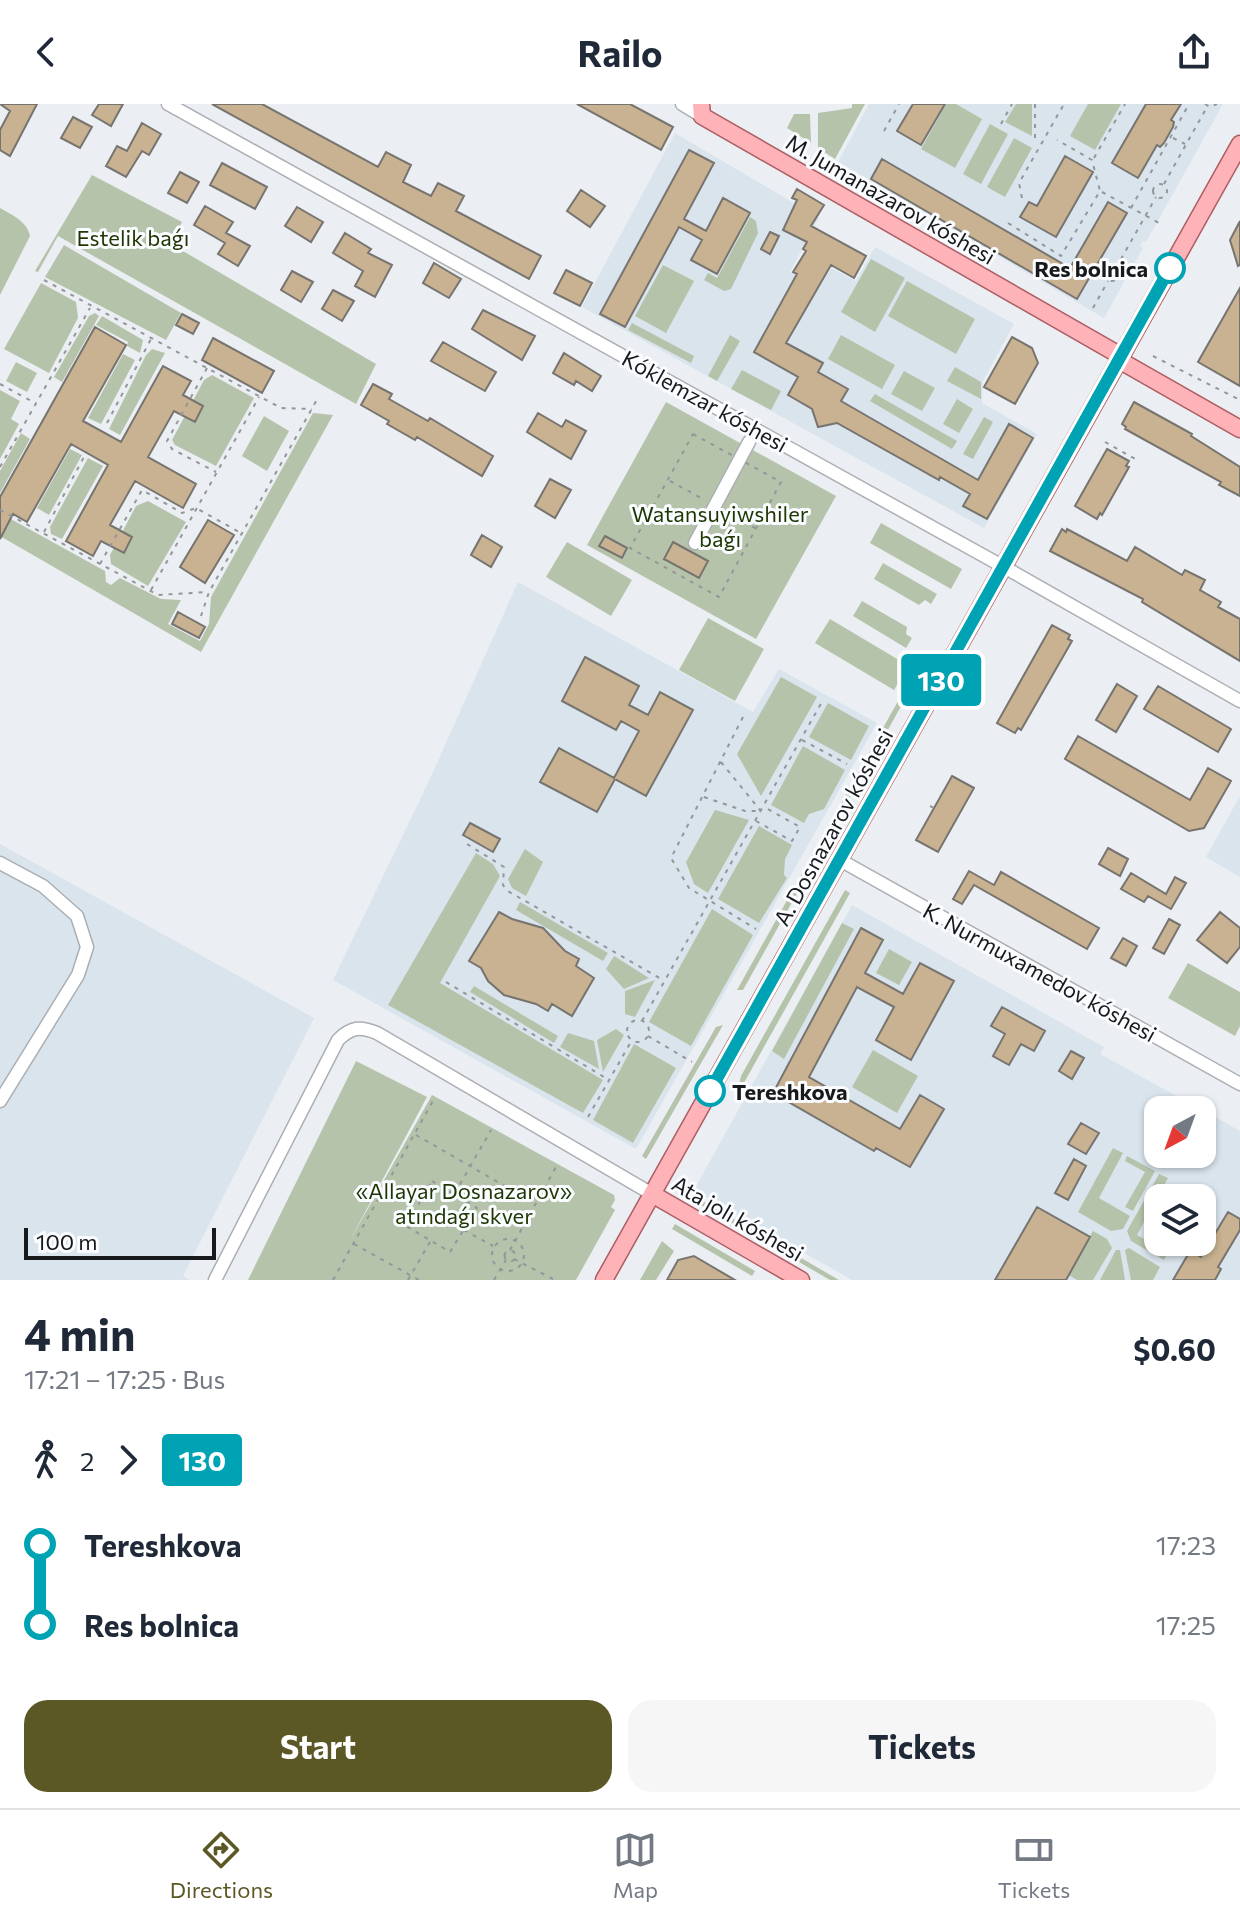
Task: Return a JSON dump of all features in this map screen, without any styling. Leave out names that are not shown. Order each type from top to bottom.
[{"type":"main road","name":"M. Jumanazarov kóshesi","points":[[702,110],[1240,429]]},
{"type":"main road","name":"A. Dosnazarov kóshesi","points":[[604,1280],[1240,144]]},
{"type":"main road","name":"Ata jolı kóshesi","points":[[652,1194],[801,1280]]},
{"type":"street","name":"Kóklemzar kóshesi","points":[[168,104],[1240,701]]},
{"type":"street","name":"M. Jumanazarov kóshesi","points":[[682,104],[702,110]]},
{"type":"street","points":[[695,543],[749,442]]},
{"type":"street","name":"K. Nurmuxamedov kóshesi","points":[[840,860],[1240,1084]]},
{"type":"street","points":[[0,863],[43,886],[77,916],[87,947],[78,975],[0,1101]]},
{"type":"street","points":[[215,1280],[338,1040],[354,1028],[377,1033],[652,1194]]},
{"type":"path","points":[[884,131],[899,104]]},
{"type":"path","points":[[1001,124],[1012,104]]},
{"type":"path","points":[[1035,104],[1035,143]]},
{"type":"path","points":[[1022,198],[1019,183],[1064,104]]},
{"type":"path","points":[[1008,223],[1061,256],[1100,191],[1092,160],[1125,104]]},
{"type":"path","points":[[1131,208],[1189,104]]},
{"type":"path","points":[[1156,197],[1164,197],[1167,193],[1164,184],[1206,105],[1212,107],[1217,104]]},
{"type":"path","points":[[1171,137],[1186,145]]},
{"type":"path","points":[[1057,140],[1092,160]]},
{"type":"path","points":[[1156,197],[1153,187],[1164,184]]},
{"type":"path","points":[[1100,191],[1161,224]]},
{"type":"path","points":[[1116,268],[1156,197]]},
{"type":"path","points":[[1108,281],[1105,271],[1109,267],[1116,268]]},
{"type":"path","points":[[1093,308],[1108,281],[1118,279],[1116,268]]},
{"type":"path","points":[[44,280],[281,408],[312,409]]},
{"type":"path","points":[[0,467],[91,306]]},
{"type":"path","points":[[107,423],[152,338]]},
{"type":"path","points":[[1153,356],[1240,400]]},
{"type":"path","points":[[207,368],[167,441],[172,449],[217,473]]},
{"type":"path","points":[[0,384],[36,404]]},
{"type":"path","points":[[201,616],[209,592],[319,396]]},
{"type":"path","points":[[150,591],[259,397]]},
{"type":"path","points":[[693,434],[630,548],[719,597],[781,482]]},
{"type":"path","points":[[1105,442],[1137,460]]},
{"type":"path","points":[[43,533],[85,455]]},
{"type":"path","points":[[100,564],[142,490],[182,513],[196,508],[242,534]]},
{"type":"path","points":[[0,510],[150,591],[167,596],[209,592]]},
{"type":"path","points":[[642,1021],[823,700]]},
{"type":"path","points":[[743,717],[671,858],[689,888],[756,929]]},
{"type":"path","points":[[801,739],[847,764]]},
{"type":"path","points":[[721,761],[760,811]]},
{"type":"path","points":[[703,797],[745,811],[760,811]]},
{"type":"path","points":[[755,820],[792,841],[800,827],[763,806]]},
{"type":"path","points":[[467,844],[504,867],[503,885],[506,890],[664,981]]},
{"type":"path","points":[[446,982],[609,1080]]},
{"type":"path","points":[[635,1020],[642,1021],[649,1029],[648,1036],[639,1042],[632,1040],[628,1027],[635,1020]]},
{"type":"path","points":[[648,1036],[692,1062]]},
{"type":"path","points":[[588,1117],[632,1040]]},
{"type":"path","points":[[333,1280],[434,1099]]},
{"type":"path","points":[[454,1194],[491,1130]]},
{"type":"path","points":[[414,1134],[536,1204]]},
{"type":"path","points":[[494,1280],[506,1260],[505,1253],[516,1241],[556,1167]]},
{"type":"path","points":[[432,1181],[454,1194],[477,1208],[450,1252],[406,1226],[432,1181]]},
{"type":"path","points":[[385,1187],[418,1206]]},
{"type":"path","points":[[464,1230],[494,1247]]},
{"type":"path","points":[[408,1280],[430,1240]]},
{"type":"path","points":[[502,1240],[516,1241],[523,1248],[522,1262],[515,1269],[500,1268],[494,1261],[494,1247],[502,1240]]},
{"type":"path","points":[[353,1244],[419,1280]]},
{"type":"path","points":[[510,1250],[514,1253],[514,1259]]},
{"type":"path","points":[[506,1260],[522,1262],[555,1280]]},
{"type":"shaded area","points":[[869,104],[1223,104],[1146,242],[1143,241],[1140,246],[1143,248],[1104,318],[838,162]]},
{"type":"shaded area","points":[[675,133],[819,218],[790,272],[819,289],[831,268],[856,281],[875,247],[1014,324],[983,381],[982,403],[1037,434],[984,528],[582,307]]},
{"type":"shaded area","points":[[518,582],[753,712],[779,669],[877,723],[636,1149],[333,980],[429,781]]},
{"type":"shaded area","points":[[1240,796],[1240,877],[1206,857]]},
{"type":"shaded area","points":[[0,844],[314,1018],[183,1276],[190,1280],[0,1280]]},
{"type":"shaded area","points":[[852,905],[1104,1047],[1100,1054],[1176,1096],[1144,1096],[1144,1168],[1216,1168],[1216,1118],[1240,1131],[1240,1280],[852,1280],[694,1190]]},
{"type":"green space","points":[[852,104],[865,104],[835,159],[818,148],[818,113],[852,108]]},
{"type":"green space","points":[[946,104],[956,104],[982,119],[955,168],[921,149]]},
{"type":"green space","points":[[1016,104],[1032,104],[1032,136],[1005,122]]},
{"type":"green space","points":[[1088,104],[1121,104],[1095,150],[1070,136]]},
{"type":"green space","points":[[794,114],[810,114],[811,143],[787,128]]},
{"type":"green space","points":[[990,124],[1008,134],[981,184],[963,174]]},
{"type":"green space","points":[[1014,138],[1032,148],[1005,197],[987,187]]},
{"type":"green space","name":"Estelik baǵı","points":[[92,175],[182,222],[171,244],[376,364],[356,404],[58,236],[38,272],[35,271]]},
{"type":"green space","points":[[0,208],[22,222],[30,236],[0,295]]},
{"type":"green space","points":[[750,217],[756,221],[758,233],[731,289],[724,291],[704,280],[708,273],[717,278]]},
{"type":"green space","points":[[64,245],[181,313],[166,340],[45,277]]},
{"type":"green space","points":[[871,259],[905,278],[875,332],[841,312]]},
{"type":"green space","points":[[663,265],[694,281],[666,333],[635,316]]},
{"type":"green space","points":[[907,281],[975,319],[956,354],[888,316]]},
{"type":"green space","points":[[41,283],[76,302],[78,318],[49,373],[4,349]]},
{"type":"green space","points":[[95,313],[99,316],[62,382],[54,377],[89,316]]},
{"type":"green space","points":[[102,316],[143,340],[140,353],[127,346],[128,342],[96,325]]},
{"type":"green space","points":[[632,323],[694,356],[691,363],[628,330]]},
{"type":"green space","points":[[730,335],[740,341],[717,381],[708,376]]},
{"type":"green space","points":[[841,335],[895,365],[882,389],[828,359]]},
{"type":"green space","points":[[152,349],[165,353],[120,435],[109,429],[146,355]]},
{"type":"green space","points":[[123,354],[135,360],[101,424],[88,418]]},
{"type":"green space","points":[[16,362],[37,373],[27,392],[6,381]]},
{"type":"green space","points":[[955,367],[981,382],[981,399],[947,381]]},
{"type":"green space","points":[[742,370],[781,391],[771,410],[731,389]]},
{"type":"green space","points":[[904,371],[935,388],[922,411],[891,394]]},
{"type":"green space","points":[[212,375],[254,398],[216,466],[175,445],[172,440],[204,380]]},
{"type":"green space","points":[[0,390],[20,401],[11,419],[19,424],[0,459]]},
{"type":"green space","points":[[875,394],[957,441],[952,449],[870,401]]},
{"type":"green space","points":[[957,399],[973,409],[959,433],[943,424]]},
{"type":"green space","name":"Watansuyiwshiler baǵı","points":[[666,402],[836,496],[756,639],[587,545]]},
{"type":"green space","points":[[313,413],[333,415],[201,652],[0,536],[0,513],[105,571],[106,582],[111,585],[120,578],[161,599],[181,600],[168,624],[200,641],[209,624],[211,597]]},
{"type":"green space","points":[[264,416],[289,431],[267,471],[242,456]]},
{"type":"green space","points":[[984,417],[993,422],[973,459],[963,454]]},
{"type":"green space","points":[[21,433],[30,439],[0,493],[0,471]]},
{"type":"green space","points":[[70,449],[82,455],[49,515],[37,508]]},
{"type":"green space","points":[[88,458],[103,466],[62,539],[51,534],[50,527]]},
{"type":"green space","points":[[148,501],[186,522],[148,586],[111,564],[110,555],[136,506]]},
{"type":"green space","points":[[881,523],[962,569],[951,589],[870,543]]},
{"type":"green space","points":[[567,542],[632,580],[611,616],[546,577]]},
{"type":"green space","points":[[883,563],[937,594],[931,604],[925,600],[919,605],[874,579]]},
{"type":"green space","points":[[862,601],[907,627],[906,634],[912,638],[906,648],[853,616]]},
{"type":"green space","points":[[708,618],[764,649],[735,701],[679,670]]},
{"type":"green space","points":[[830,619],[909,666],[894,690],[815,643]]},
{"type":"green space","points":[[781,677],[817,697],[761,796],[737,754]]},
{"type":"green space","points":[[905,699],[814,863],[809,861],[898,701]]},
{"type":"green space","points":[[828,703],[869,726],[851,760],[809,737]]},
{"type":"green space","points":[[803,746],[845,770],[824,809],[809,814],[804,823],[771,805]]},
{"type":"green space","points":[[715,810],[749,820],[708,893],[694,884],[686,862]]},
{"type":"green space","points":[[759,826],[792,845],[785,859],[784,875],[787,878],[759,923],[718,899]]},
{"type":"green space","points":[[525,849],[543,862],[526,896],[512,888],[508,879]]},
{"type":"green space","points":[[476,853],[493,864],[500,876],[440,983],[603,1080],[583,1113],[388,1005]]},
{"type":"green space","points":[[805,868],[810,870],[743,990],[737,990]]},
{"type":"green space","points":[[845,890],[850,893],[736,1097],[741,1076]]},
{"type":"green space","points":[[520,902],[608,953],[603,961],[516,910]]},
{"type":"green space","points":[[712,909],[753,935],[691,1046],[649,1022]]},
{"type":"green space","points":[[842,923],[854,929],[784,1059],[772,1051]]},
{"type":"green space","points":[[889,949],[912,962],[899,985],[876,973]]},
{"type":"green space","points":[[614,956],[649,978],[624,989],[606,969]]},
{"type":"green space","points":[[1188,963],[1240,992],[1240,1026],[1235,1036],[1168,998]]},
{"type":"green space","points":[[655,980],[635,1017],[625,1014],[625,991]]},
{"type":"green space","points":[[474,986],[558,1036],[554,1043],[470,992]]},
{"type":"green space","points":[[723,1025],[646,1159],[642,1156],[716,1027]]},
{"type":"green space","points":[[616,1029],[624,1035],[603,1072],[597,1040]]},
{"type":"green space","points":[[568,1033],[594,1041],[599,1069],[560,1047]]},
{"type":"green space","points":[[634,1044],[676,1068],[633,1143],[593,1120]]},
{"type":"green space","points":[[873,1050],[918,1076],[897,1113],[852,1087]]},
{"type":"green space","name":"«Allayar Dosnazarov» atındaǵı skver","points":[[356,1061],[427,1097],[349,1242],[432,1095],[614,1195],[611,1207],[615,1210],[576,1280],[248,1280]]},
{"type":"green space","points":[[1113,1148],[1123,1153],[1099,1198],[1130,1216],[1123,1229],[1111,1231],[1078,1212]]},
{"type":"green space","points":[[1127,1156],[1144,1168],[1155,1171],[1148,1184],[1144,1184],[1144,1191],[1133,1211],[1125,1207],[1145,1172],[1125,1161]]},
{"type":"green space","points":[[1159,1174],[1168,1178],[1165,1184],[1153,1184]]},
{"type":"green space","points":[[689,1193],[839,1280],[830,1280],[687,1197]]},
{"type":"green space","points":[[1144,1201],[1144,1222],[1137,1235],[1144,1239],[1144,1248],[1131,1241],[1127,1231]]},
{"type":"green space","points":[[675,1224],[755,1271],[752,1276],[672,1229]]},
{"type":"green space","points":[[1093,1231],[1107,1239],[1112,1248],[1093,1280],[1077,1280],[1067,1274]]},
{"type":"green space","points":[[662,1241],[674,1251],[656,1280],[640,1280]]},
{"type":"green space","points":[[1129,1248],[1160,1267],[1153,1280],[1131,1280],[1125,1250]]},
{"type":"green space","points":[[1116,1250],[1120,1250],[1125,1280],[1100,1280]]},
{"type":"building","points":[[0,104],[37,104],[10,156],[0,150],[0,130],[10,111]]},
{"type":"building","points":[[99,104],[123,104],[111,126],[92,115]]},
{"type":"building","points":[[212,104],[262,104],[378,167],[386,152],[411,165],[403,182],[431,196],[438,183],[464,196],[456,211],[541,256],[529,279]]},
{"type":"building","points":[[577,104],[630,104],[673,127],[661,150]]},
{"type":"building","points":[[913,104],[945,104],[921,145],[897,131]]},
{"type":"building","points":[[1146,104],[1181,104],[1171,120],[1173,127],[1164,143],[1160,147],[1157,145],[1138,178],[1112,163]]},
{"type":"building","points":[[73,117],[92,127],[80,148],[61,138]]},
{"type":"building","points":[[142,123],[161,134],[149,155],[142,151],[126,177],[106,166],[117,146],[127,151]]},
{"type":"building","points":[[689,150],[714,163],[684,219],[706,231],[723,198],[750,213],[717,274],[691,260],[702,240],[679,227],[625,327],[600,314]]},
{"type":"building","points":[[1065,156],[1093,172],[1056,237],[1020,217],[1029,202],[1037,206]]},
{"type":"building","points":[[882,159],[1070,268],[1108,202],[1127,213],[1077,299],[871,179]]},
{"type":"building","points":[[222,163],[267,187],[255,209],[210,185]]},
{"type":"building","points":[[180,172],[199,182],[187,203],[168,193]]},
{"type":"building","points":[[797,189],[824,205],[811,226],[866,256],[854,278],[831,265],[786,343],[823,363],[818,372],[848,389],[841,401],[978,480],[1009,424],[1033,438],[987,519],[963,506],[970,494],[940,477],[939,480],[837,423],[818,427],[812,409],[788,395],[798,377],[754,352],[797,274],[793,272],[806,251],[803,249],[807,242],[783,230],[797,200],[792,198]]},
{"type":"building","points":[[581,190],[605,206],[590,227],[567,211]]},
{"type":"building","points":[[205,206],[233,222],[226,233],[250,246],[238,266],[218,254],[225,243],[194,225]]},
{"type":"building","points":[[297,207],[323,222],[311,242],[285,226]]},
{"type":"building","points":[[1240,221],[1240,265],[1238,266],[1230,240]]},
{"type":"building","points":[[770,232],[779,236],[770,254],[761,249]]},
{"type":"building","points":[[345,233],[371,249],[368,253],[392,265],[375,297],[355,286],[363,271],[333,253]]},
{"type":"building","points":[[434,263],[461,279],[449,298],[423,283]]},
{"type":"building","points":[[566,270],[592,283],[580,306],[554,293]]},
{"type":"building","points":[[292,271],[313,282],[301,302],[281,290]]},
{"type":"building","points":[[1240,288],[1240,386],[1198,362]]},
{"type":"building","points":[[333,290],[354,301],[342,321],[322,309]]},
{"type":"building","points":[[483,310],[535,336],[522,360],[472,329]]},
{"type":"building","points":[[182,314],[199,323],[193,334],[176,325]]},
{"type":"building","points":[[95,327],[126,345],[83,421],[121,442],[163,366],[191,381],[183,395],[203,406],[195,422],[174,411],[148,457],[196,484],[183,508],[135,481],[110,525],[132,537],[124,553],[101,541],[93,556],[66,541],[108,465],[71,444],[27,522],[13,514],[0,539],[0,497]]},
{"type":"building","points":[[1012,337],[1032,348],[1038,363],[1015,404],[984,387]]},
{"type":"building","points":[[213,338],[274,371],[262,393],[202,360]]},
{"type":"building","points":[[443,342],[496,372],[485,391],[431,361]]},
{"type":"building","points":[[564,353],[601,376],[592,391],[553,373]]},
{"type":"building","points":[[373,384],[392,394],[389,399],[428,421],[430,418],[493,456],[482,476],[417,437],[415,440],[387,424],[389,421],[361,405]]},
{"type":"building","points":[[1134,402],[1192,434],[1240,467],[1240,496],[1219,485],[1221,482],[1125,429],[1122,424]]},
{"type":"building","points":[[538,413],[562,427],[566,420],[586,431],[571,459],[527,432]]},
{"type":"building","points":[[1107,449],[1129,461],[1126,466],[1129,467],[1097,519],[1075,506]]},
{"type":"building","points":[[550,479],[571,490],[555,518],[535,506]]},
{"type":"building","points":[[208,520],[234,535],[205,583],[180,567]]},
{"type":"building","points":[[1062,529],[1127,561],[1135,547],[1182,575],[1185,570],[1205,580],[1200,590],[1221,602],[1218,607],[1240,619],[1240,661],[1142,602],[1143,599],[1050,551]]},
{"type":"building","points":[[482,535],[502,547],[491,567],[471,555]]},
{"type":"building","points":[[605,536],[627,548],[622,558],[599,546]]},
{"type":"building","points":[[673,542],[708,561],[699,578],[664,559]]},
{"type":"building","points":[[178,612],[205,627],[199,638],[172,624]]},
{"type":"building","points":[[1052,625],[1070,635],[1068,639],[1072,641],[1021,730],[1018,728],[1015,733],[997,723]]},
{"type":"building","points":[[585,657],[639,686],[629,705],[648,715],[660,692],[693,710],[646,796],[615,779],[597,812],[540,782],[559,748],[614,778],[639,731],[621,721],[616,730],[562,701]]},
{"type":"building","points":[[1117,684],[1137,696],[1116,732],[1096,720]]},
{"type":"building","points":[[1158,686],[1231,729],[1218,752],[1144,709]]},
{"type":"building","points":[[1078,736],[1190,800],[1208,768],[1231,781],[1204,828],[1189,831],[1065,759]]},
{"type":"building","points":[[952,776],[974,788],[938,852],[916,840]]},
{"type":"building","points":[[470,823],[500,839],[493,852],[463,835]]},
{"type":"building","points":[[1108,848],[1128,859],[1120,876],[1099,864]]},
{"type":"building","points":[[969,871],[994,885],[1001,872],[1099,928],[1087,949],[974,885],[962,904],[953,899]]},
{"type":"building","points":[[1131,873],[1166,894],[1175,877],[1186,883],[1171,909],[1148,896],[1144,902],[1121,889]]},
{"type":"building","points":[[499,912],[543,928],[565,951],[579,959],[576,966],[594,978],[572,1016],[552,1004],[548,1011],[536,1004],[504,995],[488,981],[481,968],[469,961]]},
{"type":"building","points":[[1220,912],[1240,928],[1240,947],[1227,963],[1197,940]]},
{"type":"building","points":[[1169,919],[1180,925],[1164,954],[1153,948]]},
{"type":"building","points":[[861,928],[883,940],[865,973],[903,994],[920,963],[954,981],[911,1060],[876,1040],[894,1007],[857,987],[809,1077],[900,1129],[920,1095],[944,1109],[910,1167],[876,1148],[874,1151],[773,1093]]},
{"type":"building","points":[[1123,938],[1137,946],[1126,966],[1111,958]]},
{"type":"building","points":[[1002,1007],[1045,1031],[1034,1051],[1021,1044],[1009,1065],[993,1056],[1005,1034],[991,1026]]},
{"type":"building","points":[[1071,1051],[1084,1058],[1072,1079],[1059,1071]]},
{"type":"building","points":[[1081,1123],[1099,1133],[1086,1154],[1068,1144]]},
{"type":"building","points":[[1074,1159],[1086,1166],[1068,1200],[1055,1193]]},
{"type":"building","points":[[1037,1207],[1090,1237],[1066,1280],[995,1280]]},
{"type":"building","points":[[1228,1212],[1240,1219],[1240,1230],[1218,1267],[1221,1269],[1215,1280],[1173,1280],[1187,1256],[1216,1256],[1216,1232]]},
{"type":"building","points":[[694,1256],[735,1280],[667,1280],[678,1260]]},
{"type":"bus line","name":"130","points":[[710,1091],[1170,268]]},
{"type":"place","name":"Res bolnica","points":[[1170,268]]},
{"type":"place","name":"Tereshkova","points":[[710,1091]]}]
